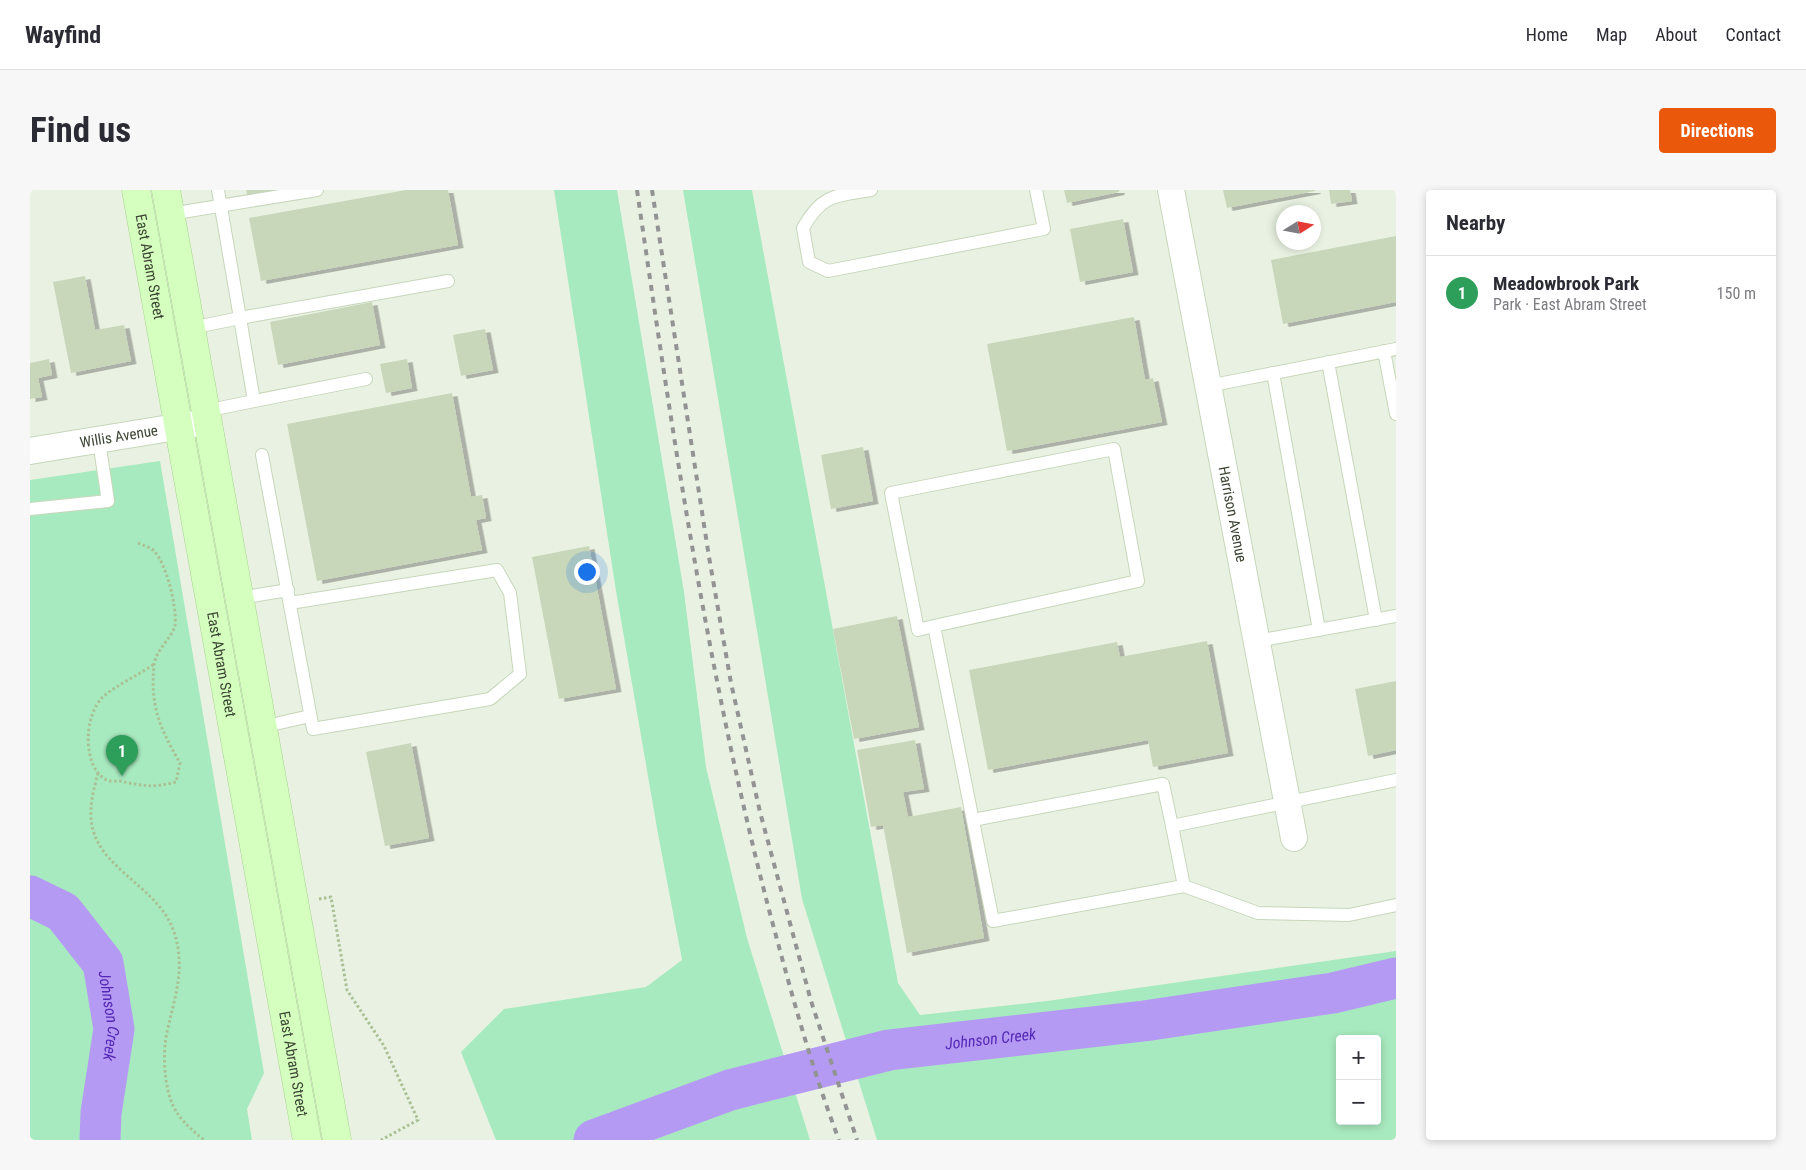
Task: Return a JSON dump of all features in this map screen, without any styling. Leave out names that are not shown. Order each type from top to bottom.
[{"type":"main road","name":"East Abram Street","points":[[136,190],[308,1140]]},
{"type":"main road","name":"East Abram Street","points":[[168,202],[336,1139]]},
{"type":"street","name":"Harrison Avenue","points":[[1171,190],[1294,838]]},
{"type":"street","name":"Willis Avenue","points":[[30,451],[178,427],[206,416]]},
{"type":"lane","points":[[218,190],[254,401]]},
{"type":"lane","points":[[168,202],[220,204],[258,201],[318,190]]},
{"type":"lane","points":[[871,190],[833,197],[814,210],[803,228],[809,262],[828,271],[1044,229],[1036,190]]},
{"type":"lane","points":[[191,328],[448,281]]},
{"type":"lane","points":[[1208,386],[1390,350],[1396,414]]},
{"type":"lane","points":[[1328,362],[1376,620]]},
{"type":"lane","points":[[1273,374],[1319,630]]},
{"type":"lane","points":[[206,416],[254,401],[366,379]]},
{"type":"lane","points":[[30,509],[108,501],[99,441]]},
{"type":"lane","points":[[1114,449],[1138,581],[934,626],[918,630],[891,493],[1114,449]]},
{"type":"lane","points":[[239,598],[289,596],[497,570],[510,593],[520,674],[490,699],[313,729],[289,596],[262,455]]},
{"type":"lane","points":[[1256,641],[1396,616]]},
{"type":"lane","points":[[934,626],[993,921],[1184,886],[1258,913],[1349,915],[1396,906]]},
{"type":"lane","points":[[262,727],[310,716]]},
{"type":"lane","points":[[1172,826],[1396,780]]},
{"type":"lane","points":[[973,820],[1163,784],[1184,886]]},
{"type":"path","points":[[98,774],[107,780],[136,786],[159,786],[176,782],[180,763],[157,720],[154,664],[160,648],[175,626],[173,599],[166,573],[155,551],[138,543]]},
{"type":"path","points":[[154,664],[102,697],[88,722],[89,751],[98,774],[90,812],[96,839],[105,856],[157,902],[174,931],[180,962],[177,995],[165,1049],[168,1079],[177,1113],[204,1140]]},
{"type":"path","points":[[319,899],[331,897],[347,990],[384,1046],[418,1120],[381,1140]]},
{"type":"green space","points":[[554,190],[617,190],[684,592],[706,767],[747,938],[810,1140],[496,1140],[461,1052],[504,1009],[646,987],[682,960],[616,591]]},
{"type":"green space","points":[[683,190],[752,190],[898,983],[920,1015],[1047,1001],[1396,951],[1396,1140],[877,1140],[802,899]]},
{"type":"green space","points":[[160,461],[264,1073],[247,1109],[252,1140],[30,1140],[30,480]]},
{"type":"building","points":[[246,190],[282,190],[248,197]]},
{"type":"building","points":[[406,190],[448,190],[458,245],[261,281],[249,218]]},
{"type":"building","points":[[1064,190],[1119,190],[1119,192],[1067,203]]},
{"type":"building","points":[[1223,190],[1315,190],[1315,191],[1227,208]]},
{"type":"building","points":[[1329,190],[1350,190],[1352,201],[1331,204]]},
{"type":"building","points":[[1123,219],[1133,272],[1080,282],[1070,229]]},
{"type":"building","points":[[1396,236],[1396,302],[1283,324],[1271,260]]},
{"type":"building","points":[[85,276],[95,330],[124,325],[131,361],[71,373],[53,282]]},
{"type":"building","points":[[372,302],[380,345],[278,365],[270,322]]},
{"type":"building","points":[[1134,317],[1145,380],[1153,378],[1162,422],[1007,451],[987,344]]},
{"type":"building","points":[[485,329],[493,370],[461,376],[453,335]]},
{"type":"building","points":[[49,359],[52,375],[38,378],[42,397],[30,399],[30,363]]},
{"type":"building","points":[[407,359],[412,388],[386,393],[380,364]]},
{"type":"building","points":[[452,393],[471,497],[482,495],[486,518],[476,520],[482,550],[317,581],[287,424]]},
{"type":"building","points":[[863,447],[873,501],[831,509],[821,455]]},
{"type":"building","points":[[589,546],[616,689],[559,699],[532,557]]},
{"type":"building","points":[[897,616],[919,727],[854,739],[833,629]]},
{"type":"building","points":[[1207,641],[1228,753],[1153,767],[1148,740],[988,770],[969,670],[1117,642],[1120,657]]},
{"type":"building","points":[[1396,681],[1396,750],[1368,756],[1355,689]]},
{"type":"building","points":[[915,740],[924,789],[903,792],[908,817],[961,807],[984,938],[907,953],[883,825],[871,827],[857,750]]},
{"type":"building","points":[[411,743],[429,838],[385,846],[366,752]]},
{"type":"waterway","name":"Johnson Creek","points":[[30,896],[63,912],[103,963],[114,1029],[101,1113],[100,1140]]},
{"type":"waterway","name":"Johnson Creek","points":[[594,1140],[730,1090],[889,1050],[1144,1021],[1333,993],[1396,978]]},
{"type":"railway","points":[[637,190],[693,550],[727,729],[746,818],[784,965],[809,1053],[839,1140]]},
{"type":"railway","points":[[652,190],[709,557],[731,683],[760,812],[811,1001],[857,1140]]},
{"type":"place","name":"Meadowbrook Park","points":[[122,776]]}]
